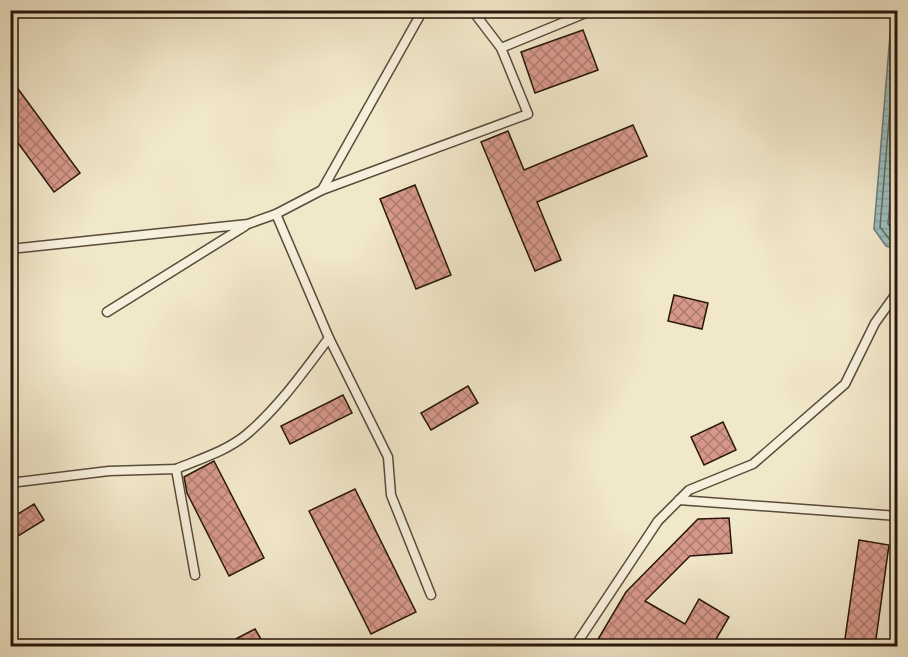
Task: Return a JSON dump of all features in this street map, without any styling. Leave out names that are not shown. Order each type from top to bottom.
[{"type":"lane","points":[[322,190],[423,10]]},
{"type":"lane","points":[[107,312],[248,224],[276,214],[322,190],[528,114],[501,48],[472,10]]},
{"type":"lane","points":[[501,48],[593,10]]},
{"type":"lane","points":[[276,214],[328,338],[388,457],[391,495],[431,596]]},
{"type":"lane","points":[[10,249],[248,224]]},
{"type":"lane","points":[[575,646],[658,521],[689,490],[753,464],[845,384],[874,323],[897,291]]},
{"type":"lane","points":[[10,483],[109,471],[176,469],[222,450],[247,435],[295,384],[328,338]]},
{"type":"lane","points":[[176,469],[195,575]]},
{"type":"lane","points":[[679,500],[897,516]]},
{"type":"water","points":[[892,11],[898,11],[897,249],[886,246],[874,229]]},
{"type":"building","points":[[583,30],[598,70],[535,93],[521,52]]},
{"type":"building","points":[[10,78],[80,173],[54,192],[10,132]]},
{"type":"building","points":[[633,125],[647,156],[537,202],[561,260],[535,271],[481,142],[508,131],[524,170]]},
{"type":"building","points":[[415,185],[451,275],[416,289],[380,199]]},
{"type":"building","points":[[674,295],[708,303],[702,329],[668,321]]},
{"type":"building","points":[[468,386],[478,403],[431,430],[421,413]]},
{"type":"building","points":[[343,395],[352,413],[290,444],[281,426]]},
{"type":"building","points":[[723,422],[736,450],[704,465],[691,437]]},
{"type":"building","points":[[214,461],[264,558],[229,576],[187,493],[184,477]]},
{"type":"building","points":[[355,489],[416,612],[371,634],[309,511]]},
{"type":"building","points":[[34,504],[44,520],[10,541],[10,519]]},
{"type":"building","points":[[729,518],[732,553],[690,556],[645,601],[685,624],[699,599],[729,617],[712,646],[594,646],[626,592],[698,519]]},
{"type":"building","points":[[859,540],[889,545],[875,646],[844,646]]},
{"type":"building","points":[[255,629],[265,646],[222,646]]}]
